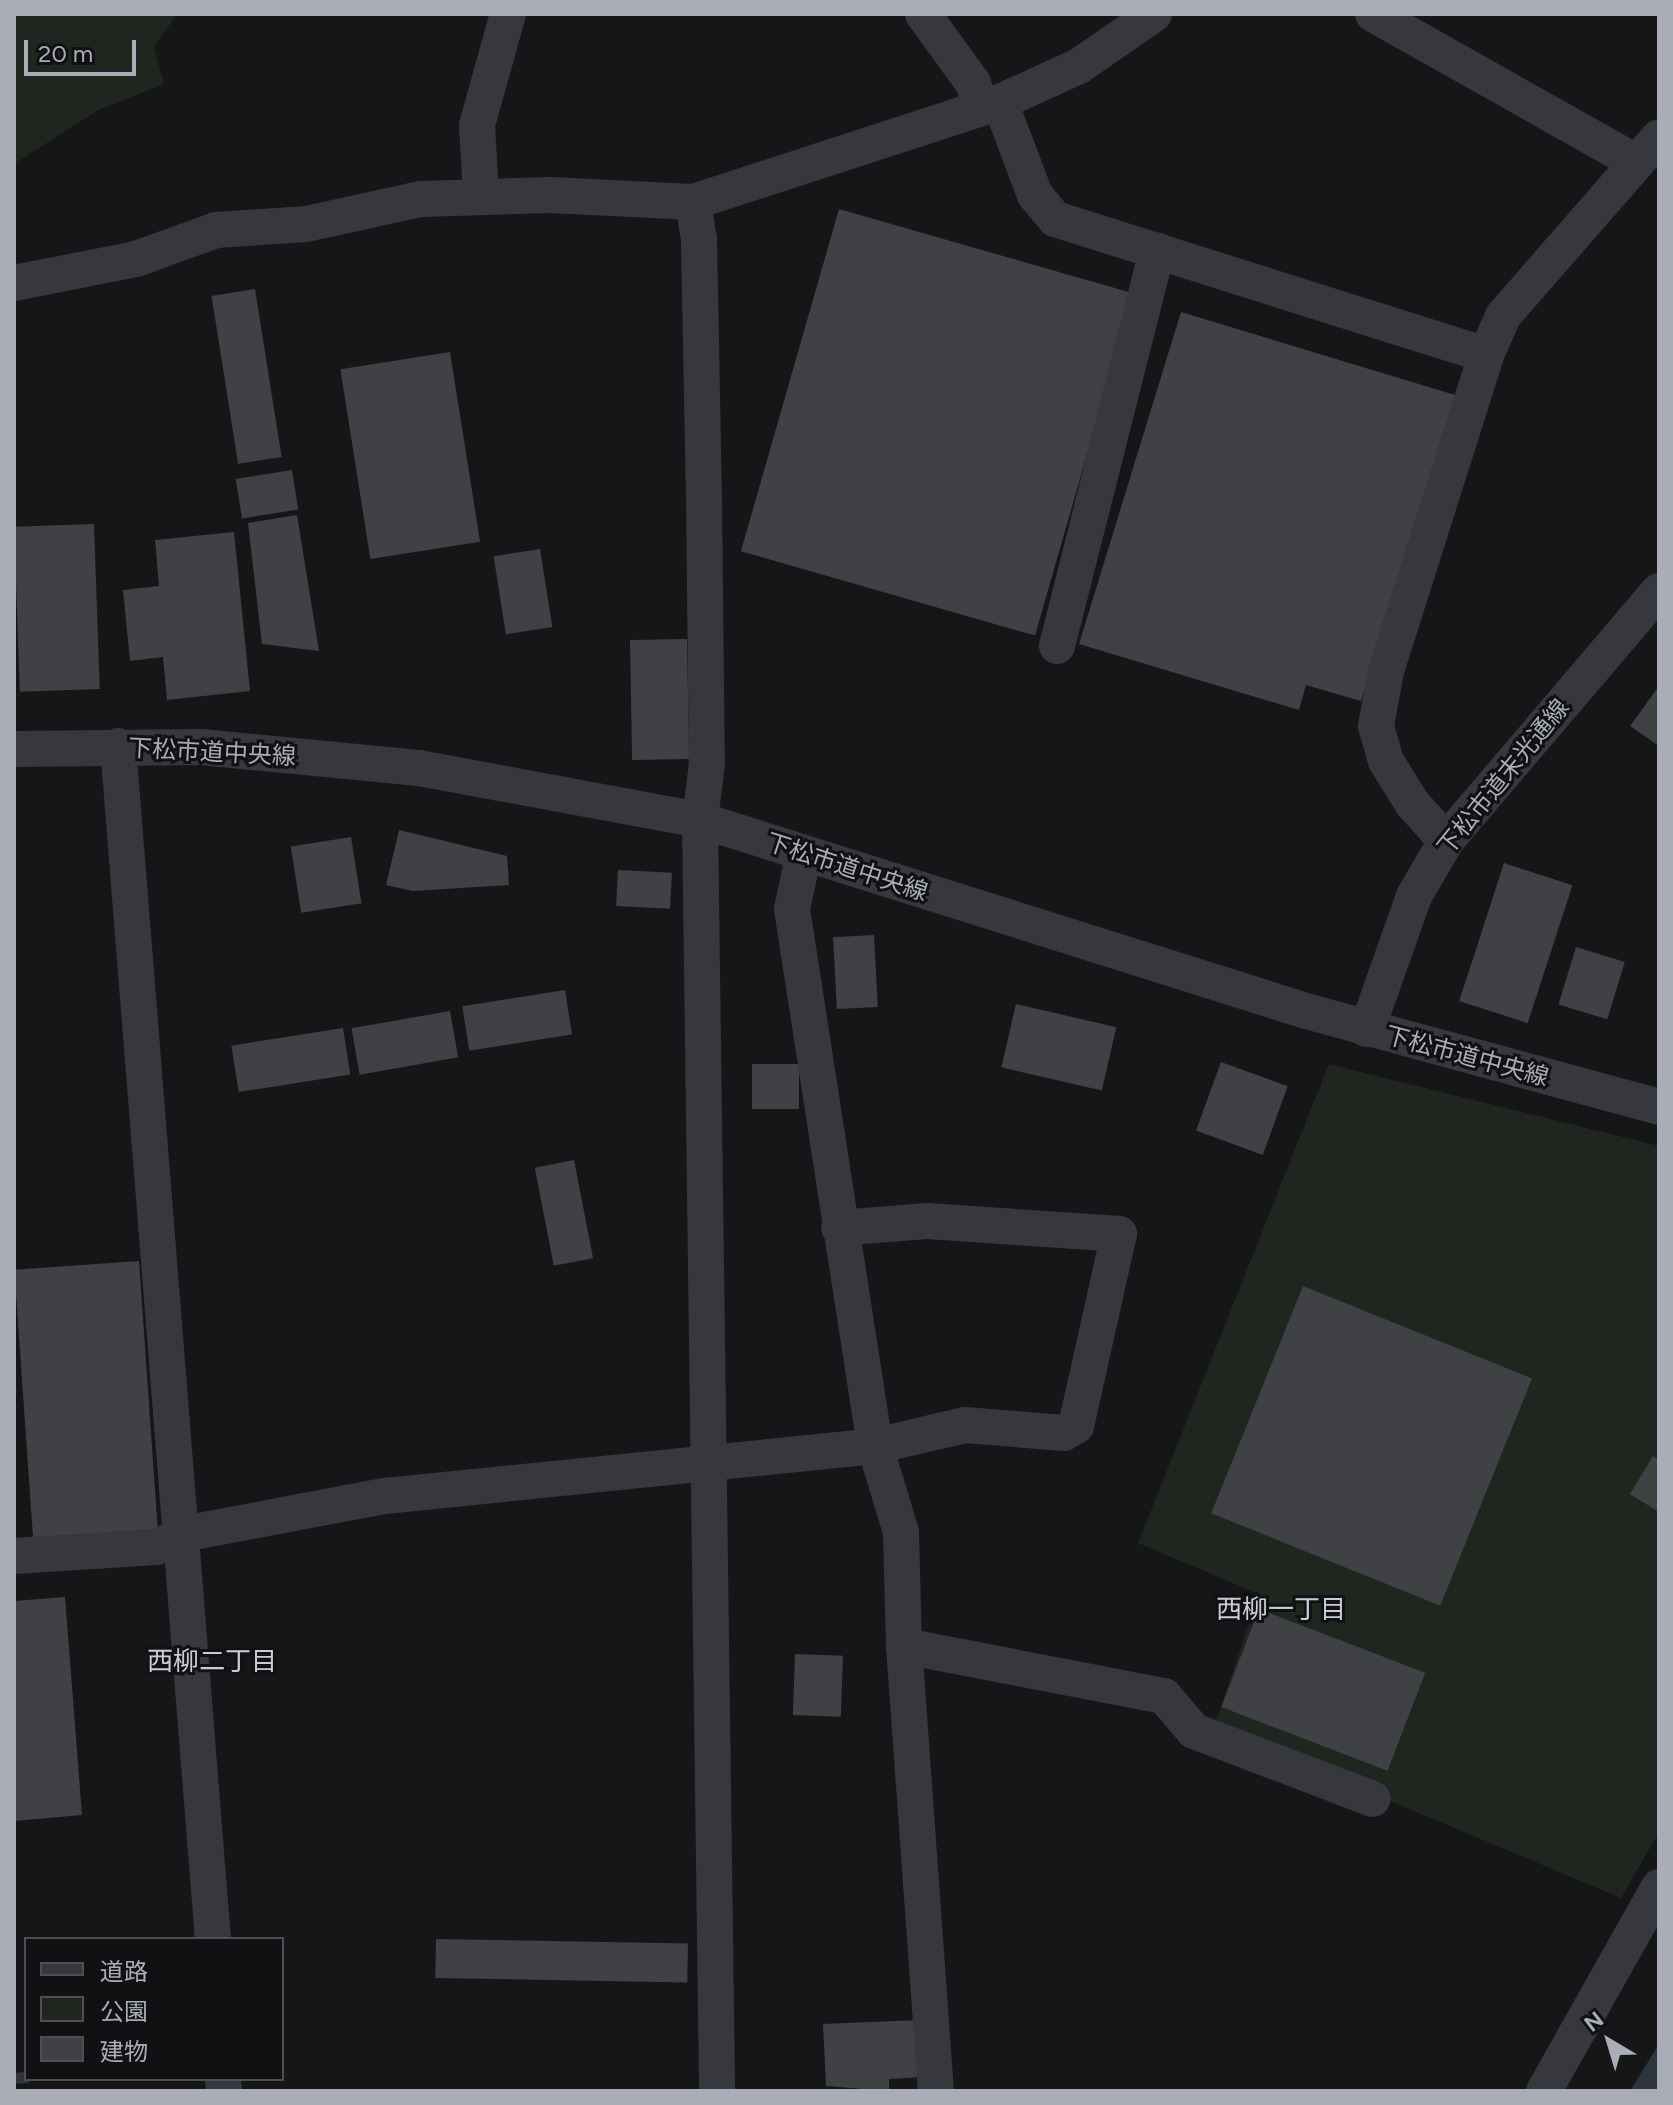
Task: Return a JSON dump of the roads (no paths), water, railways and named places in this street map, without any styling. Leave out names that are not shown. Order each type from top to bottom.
[{"type":"street","points":[[481,197],[477,125],[508,14]]},
{"type":"street","points":[[923,14],[991,104],[1035,195],[1055,219],[1486,355]]},
{"type":"street","points":[[14,283],[136,259],[216,230],[306,224],[421,199],[481,197],[693,202],[991,104],[1079,66],[1154,14]]},
{"type":"street","points":[[1373,14],[1648,150],[1503,316],[1486,355],[1386,671],[1376,726],[1386,761],[1412,803],[1446,841]]},
{"type":"street","points":[[693,202],[699,239],[705,590],[707,763],[700,820],[706,1460],[717,2091]]},
{"type":"street","points":[[1057,646],[1157,250]]},
{"type":"street","name":"下松市道末光通線","points":[[1367,1029],[1414,896],[1446,841],[1659,591]]},
{"type":"street","points":[[118,746],[213,1937]]},
{"type":"street","name":"下松市道中央線","points":[[14,749],[201,747],[419,768],[700,820],[1367,1029],[1659,1107]]},
{"type":"street","points":[[804,853],[792,909],[875,1446],[901,1532],[904,1646],[936,2091]]},
{"type":"street","points":[[14,1556],[157,1547],[183,1534],[385,1496],[706,1460],[875,1446],[965,1425],[1064,1433],[1076,1426],[1119,1234],[927,1221],[839,1228]]},
{"type":"street","points":[[904,1646],[1164,1696],[1194,1731],[1373,1799]]},
{"type":"street","points":[[1544,2091],[1659,1887]]},
{"type":"waterway","points":[[14,2078],[24,2077]]},
{"type":"district","name":"西柳一丁目","points":[[1281,1610]]},
{"type":"district","name":"西柳二丁目","points":[[212,1662]]}]
